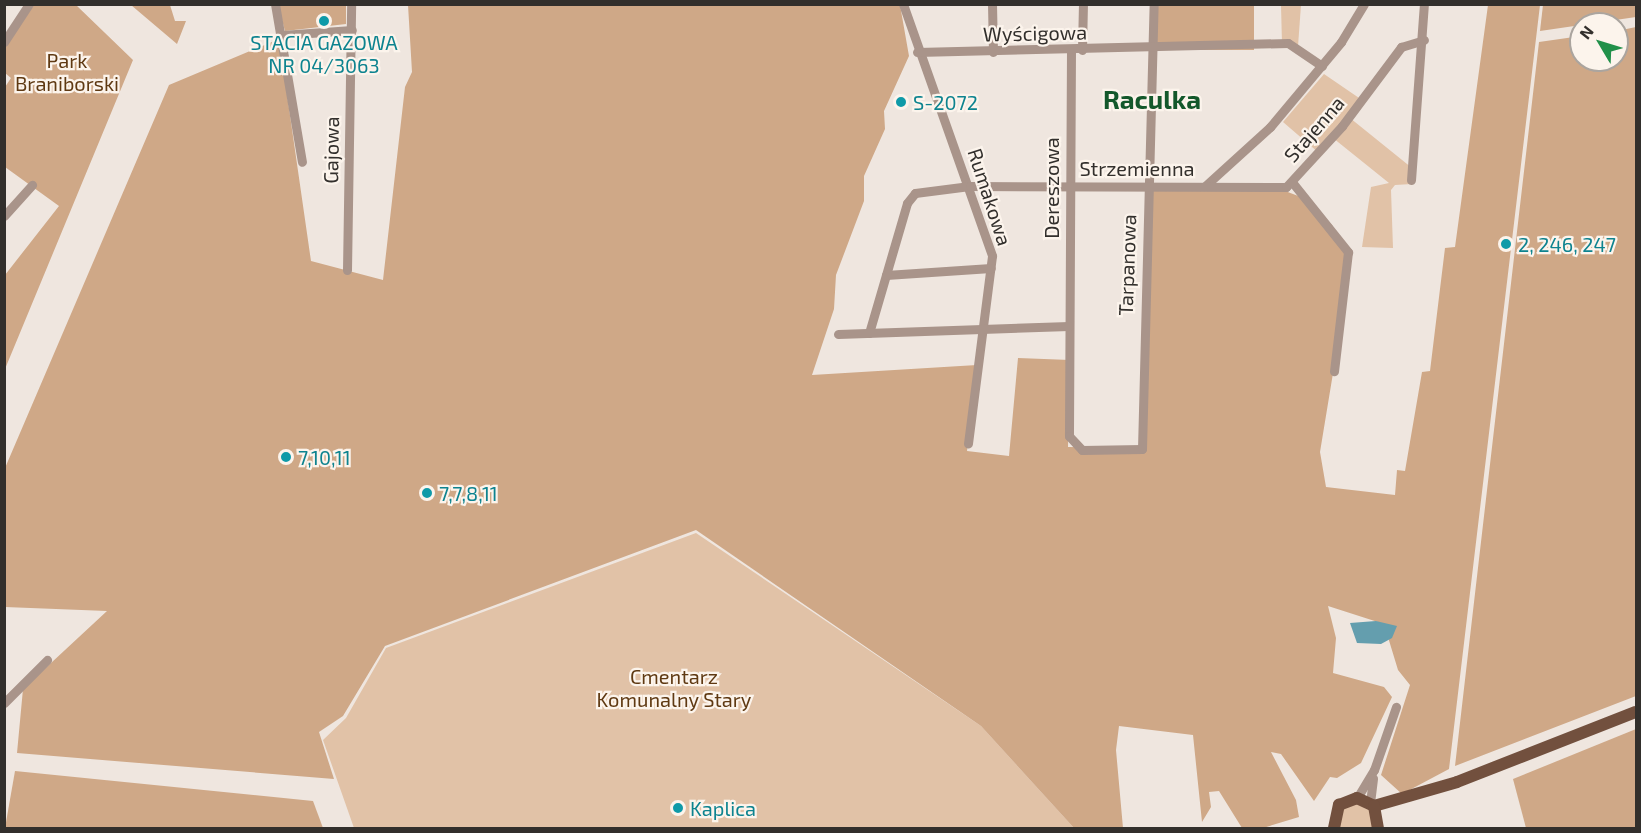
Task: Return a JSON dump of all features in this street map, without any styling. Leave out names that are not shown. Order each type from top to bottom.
[{"type":"main road","points":[[1331,827],[1340,805],[1357,798],[1372,804],[1457,782],[1636,712]]},
{"type":"main road","points":[[1372,804],[1379,825],[1457,782]]},
{"type":"street","points":[[4,42],[29,4]]},
{"type":"street","name":"Gajowa","points":[[275,4],[302,162]]},
{"type":"street","name":"Gajowa","points":[[347,270],[351,4]]},
{"type":"street","name":"Rumakowa","points":[[903,4],[917,52],[970,186],[990,245],[991,268],[968,443]]},
{"type":"street","points":[[992,4],[993,52]]},
{"type":"street","points":[[1082,51],[1083,4]]},
{"type":"street","name":"Tarpanowa","points":[[1070,436],[1082,450],[1143,449],[1147,186],[1154,168],[1154,4]]},
{"type":"street","name":"Strzemienna","points":[[886,275],[910,197],[921,191],[970,186],[1205,186],[1259,138],[1322,66],[1364,4]]},
{"type":"street","points":[[1411,180],[1424,40],[1424,4]]},
{"type":"street","points":[[282,35],[352,30]]},
{"type":"street","name":"Stajenna","points":[[1205,186],[1279,189],[1292,182],[1401,47],[1424,40]]},
{"type":"street","name":"Wyścigowa","points":[[917,52],[1082,51],[1288,43],[1322,66]]},
{"type":"street","name":"Dereszowa","points":[[1070,436],[1068,186],[1071,51]]},
{"type":"street","points":[[1292,182],[1348,252],[1334,371]]},
{"type":"street","points":[[4,216],[32,185]]},
{"type":"street","points":[[869,333],[886,275],[991,268]]},
{"type":"street","points":[[838,334],[982,326],[1069,326]]},
{"type":"street","points":[[4,703],[47,660]]},
{"type":"street","points":[[1357,798],[1374,770],[1396,707]]},
{"type":"street","points":[[1372,804],[1374,770]]},
{"type":"green space","name":"Park Braniborski","points":[[34,5],[76,5],[133,60],[5,369],[5,275],[59,206],[5,167],[5,87],[11,78],[5,73],[5,46]]},
{"type":"green space","points":[[131,5],[170,5],[175,21],[186,21],[177,44]]},
{"type":"green space","points":[[278,5],[346,5],[346,24],[285,31]]},
{"type":"green space","points":[[408,5],[900,5],[909,56],[884,111],[885,129],[864,176],[864,201],[836,275],[834,309],[812,375],[977,365],[967,451],[1009,456],[1018,358],[1070,360],[1068,447],[1142,448],[1150,187],[1285,191],[1309,200],[1332,225],[1351,264],[1320,452],[1326,487],[1395,495],[1397,470],[1405,471],[1422,372],[1430,371],[1445,248],[1455,247],[1488,5],[1540,5],[1449,769],[1402,794],[1381,775],[1410,685],[1398,670],[1384,624],[1328,606],[1336,638],[1333,673],[1384,687],[1392,697],[1361,763],[1337,778],[1330,777],[1314,801],[1281,754],[1271,752],[1296,800],[1299,817],[1263,828],[1242,828],[1219,791],[1209,792],[1211,807],[1202,822],[1193,735],[1119,726],[1116,750],[1123,828],[1074,828],[981,726],[696,530],[385,646],[343,716],[319,732],[334,779],[17,753],[23,689],[107,611],[5,607],[5,468],[169,85],[279,39],[311,261],[383,280],[405,87],[412,72]]},
{"type":"green space","points":[[1155,5],[1254,5],[1254,50],[1155,50]]},
{"type":"green space","points":[[1281,5],[1301,5],[1298,46],[1282,44]]},
{"type":"green space","points":[[1543,5],[1636,5],[1636,17],[1629,18],[1629,12],[1569,12],[1569,27],[1540,31]]},
{"type":"green space","points":[[1636,27],[1636,696],[1455,766],[1539,42],[1569,38],[1569,72],[1629,72],[1629,28]]},
{"type":"green space","points":[[1324,74],[1362,100],[1350,118],[1412,168],[1412,184],[1395,185],[1391,190],[1393,248],[1362,247],[1371,187],[1389,183],[1333,138],[1319,153],[1283,122]]},
{"type":"green space","name":"Cmentarz Komunalny Stary","points":[[696,533],[981,726],[1074,828],[354,828],[323,740],[346,718],[386,648]]},
{"type":"green space","points":[[1636,729],[1636,828],[1526,828],[1513,779]]},
{"type":"green space","points":[[15,771],[313,801],[323,828],[5,828]]},
{"type":"green space","points":[[1357,803],[1370,809],[1373,828],[1339,828],[1341,810]]},
{"type":"water","points":[[1376,621],[1397,626],[1392,638],[1381,644],[1357,643],[1350,623]]},
{"type":"place","name":"STACIA GAZOWA NR 04/3063","points":[[324,21]]},
{"type":"place","name":"S-2072","points":[[901,102]]},
{"type":"place","name":"2, 246, 247","points":[[1506,244]]},
{"type":"place","name":"7,10,11","points":[[286,457]]},
{"type":"place","name":"7,7,8,11","points":[[427,493]]},
{"type":"place","name":"Kaplica","points":[[678,808]]},
{"type":"district","name":"Raculka","points":[[1152,99]]}]
